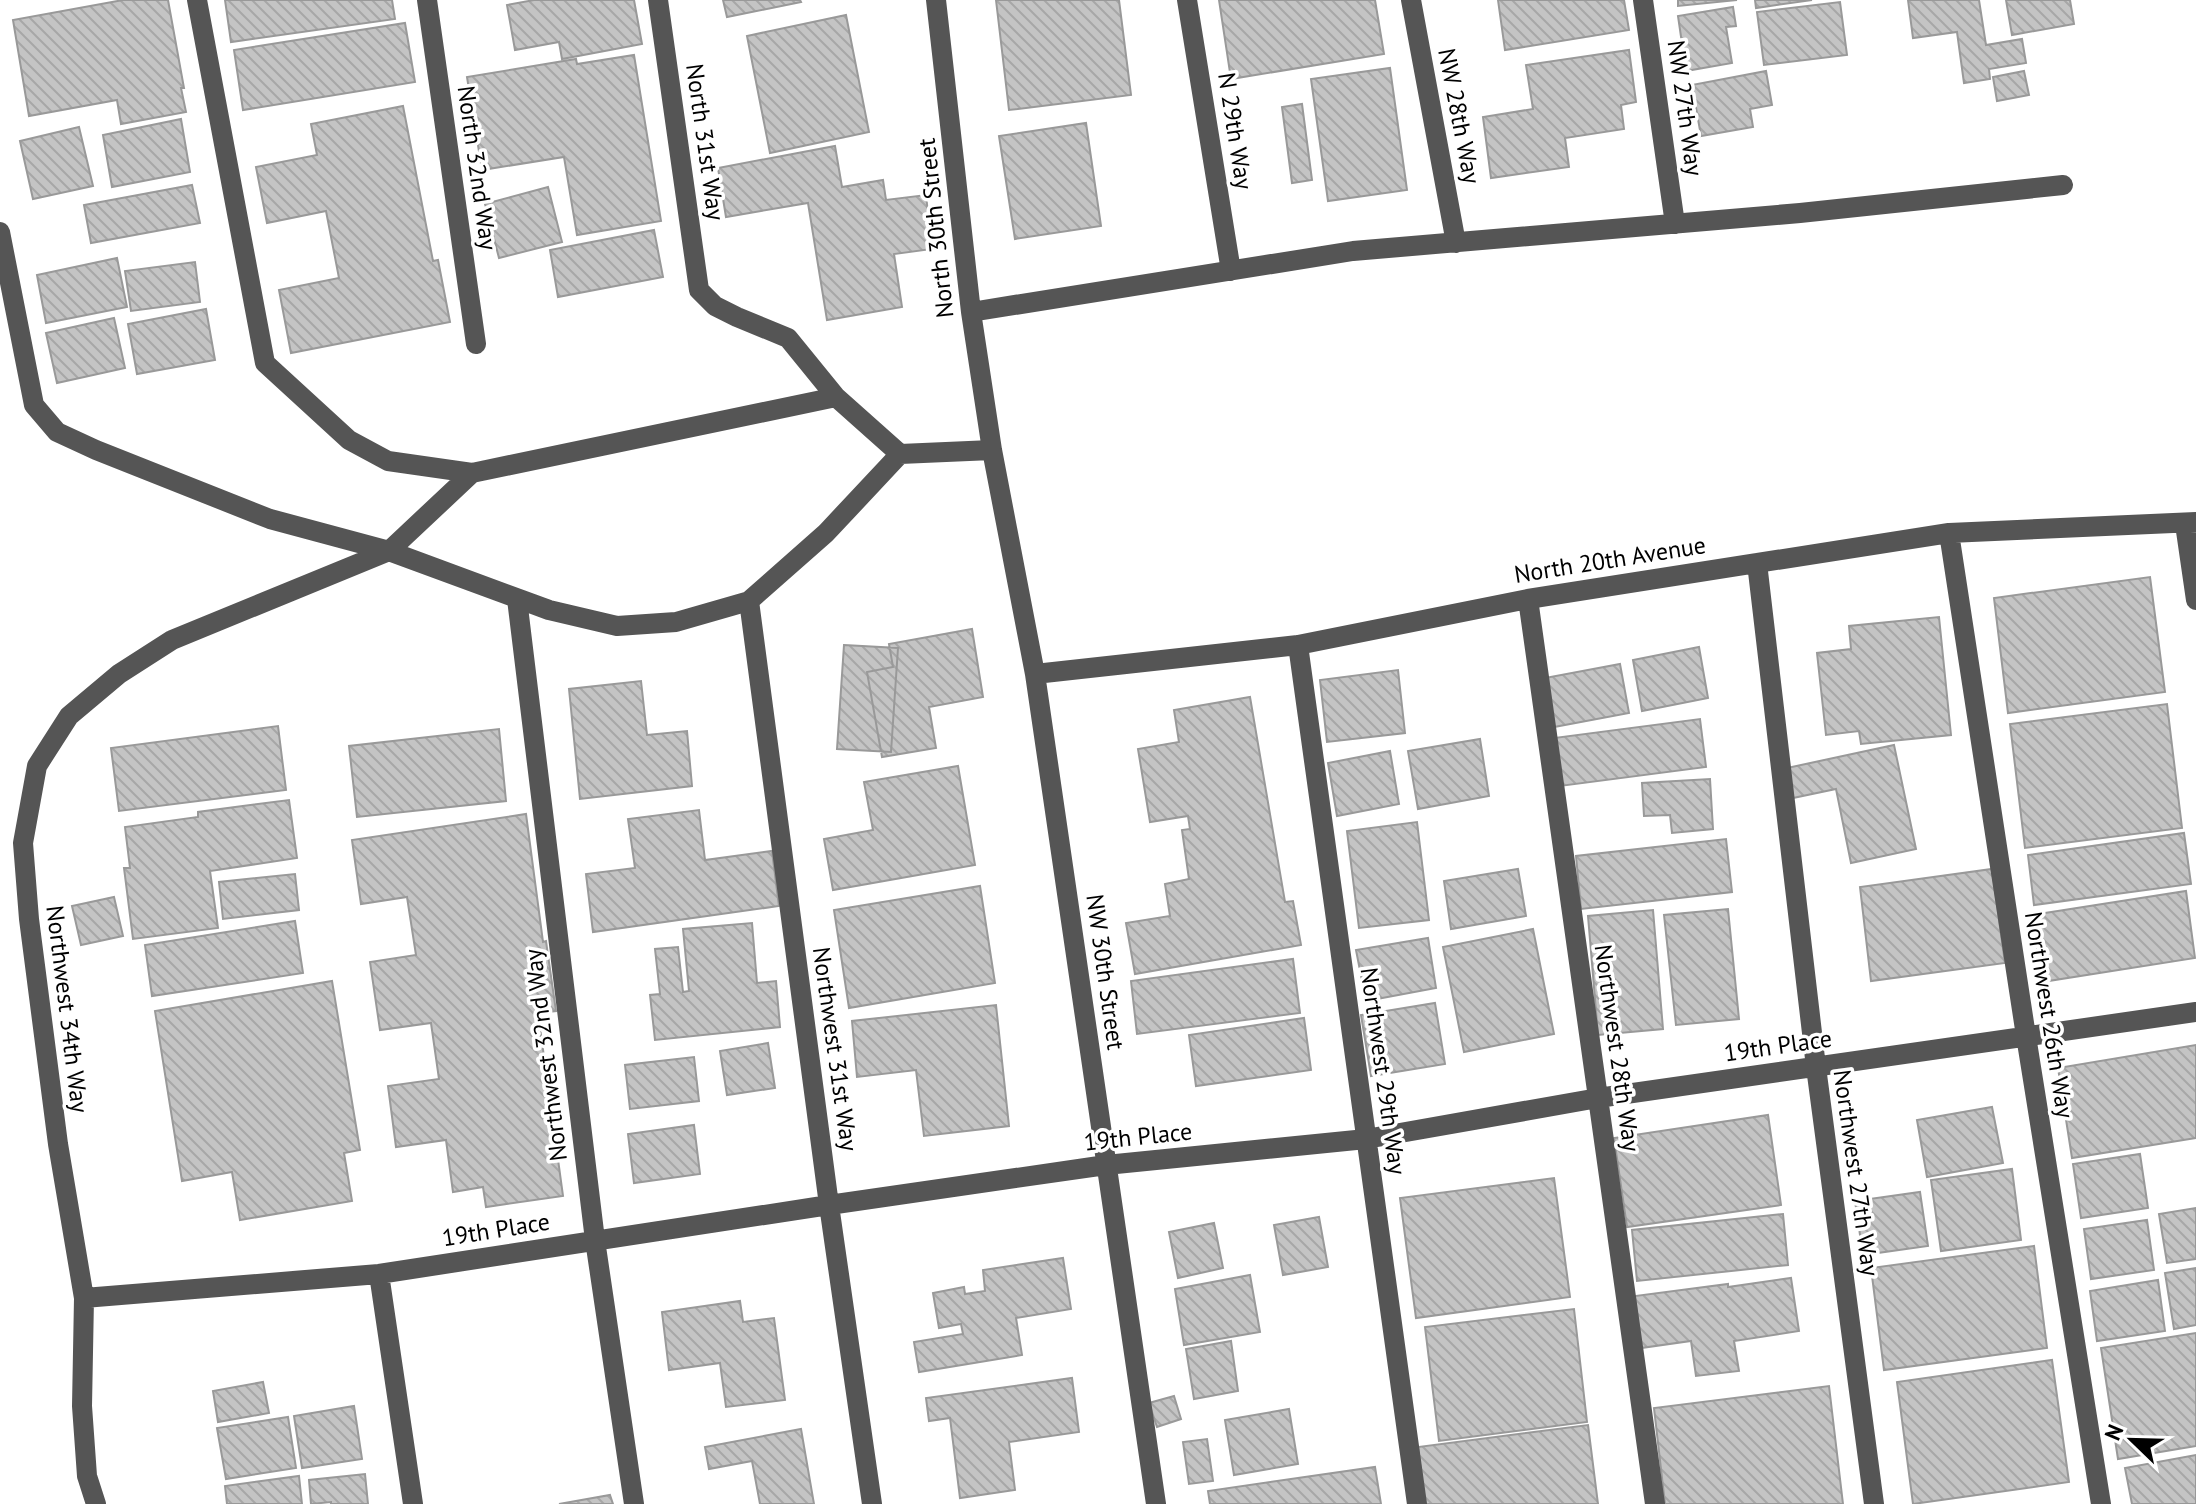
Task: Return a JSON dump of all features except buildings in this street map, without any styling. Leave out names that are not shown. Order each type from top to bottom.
[{"type":"street","points":[[197,0],[265,363],[349,440],[388,461],[472,473],[836,397],[900,454],[992,450]]},
{"type":"street","name":"North 32nd Way","points":[[427,0],[476,344]]},
{"type":"street","name":"North 31st Way","points":[[658,0],[699,290],[715,306],[788,338],[836,397]]},
{"type":"street","name":"North 30th Street","points":[[936,0],[971,312],[992,450]]},
{"type":"street","name":"N 29th Way","points":[[1187,0],[1231,271]]},
{"type":"street","name":"NW 28th Way","points":[[1411,0],[1456,243]]},
{"type":"street","name":"NW 27th Way","points":[[1643,0],[1675,224]]},
{"type":"street","points":[[971,312],[1353,251],[1800,213],[2063,185]]},
{"type":"street","points":[[0,232],[34,405],[57,432],[270,519],[389,551],[549,610],[617,626],[676,622],[749,601],[826,533],[900,454]]},
{"type":"street","name":"NW 30th Street","points":[[992,450],[1035,674],[1156,1504]]},
{"type":"street","name":"Northwest 34th Way","points":[[96,1504],[87,1476],[82,1406],[84,1298],[58,1144],[29,919],[23,843],[37,766],[69,716],[119,674],[172,640],[389,551],[472,473]]},
{"type":"street","points":[[2190,523],[2196,600]]},
{"type":"street","name":"North 20th Avenue","points":[[1035,674],[1298,645],[1528,599],[1949,533],[2190,523]]},
{"type":"street","name":"Northwest 26th Way","points":[[1949,533],[2101,1504]]},
{"type":"street","name":"Northwest 27th Way","points":[[1757,563],[1816,1067],[1874,1504]]},
{"type":"street","name":"Northwest 32nd Way","points":[[517,599],[595,1240],[634,1504]]},
{"type":"street","name":"Northwest 28th Way","points":[[1528,599],[1655,1504]]},
{"type":"street","name":"Northwest 31st Way","points":[[749,601],[872,1504]]},
{"type":"street","name":"Northwest 29th Way","points":[[1298,645],[1417,1504]]},
{"type":"street","name":"19th Place","points":[[84,1298],[379,1274],[1106,1165],[1366,1139],[1598,1098],[2196,1012]]},
{"type":"street","points":[[379,1274],[413,1504]]}]
